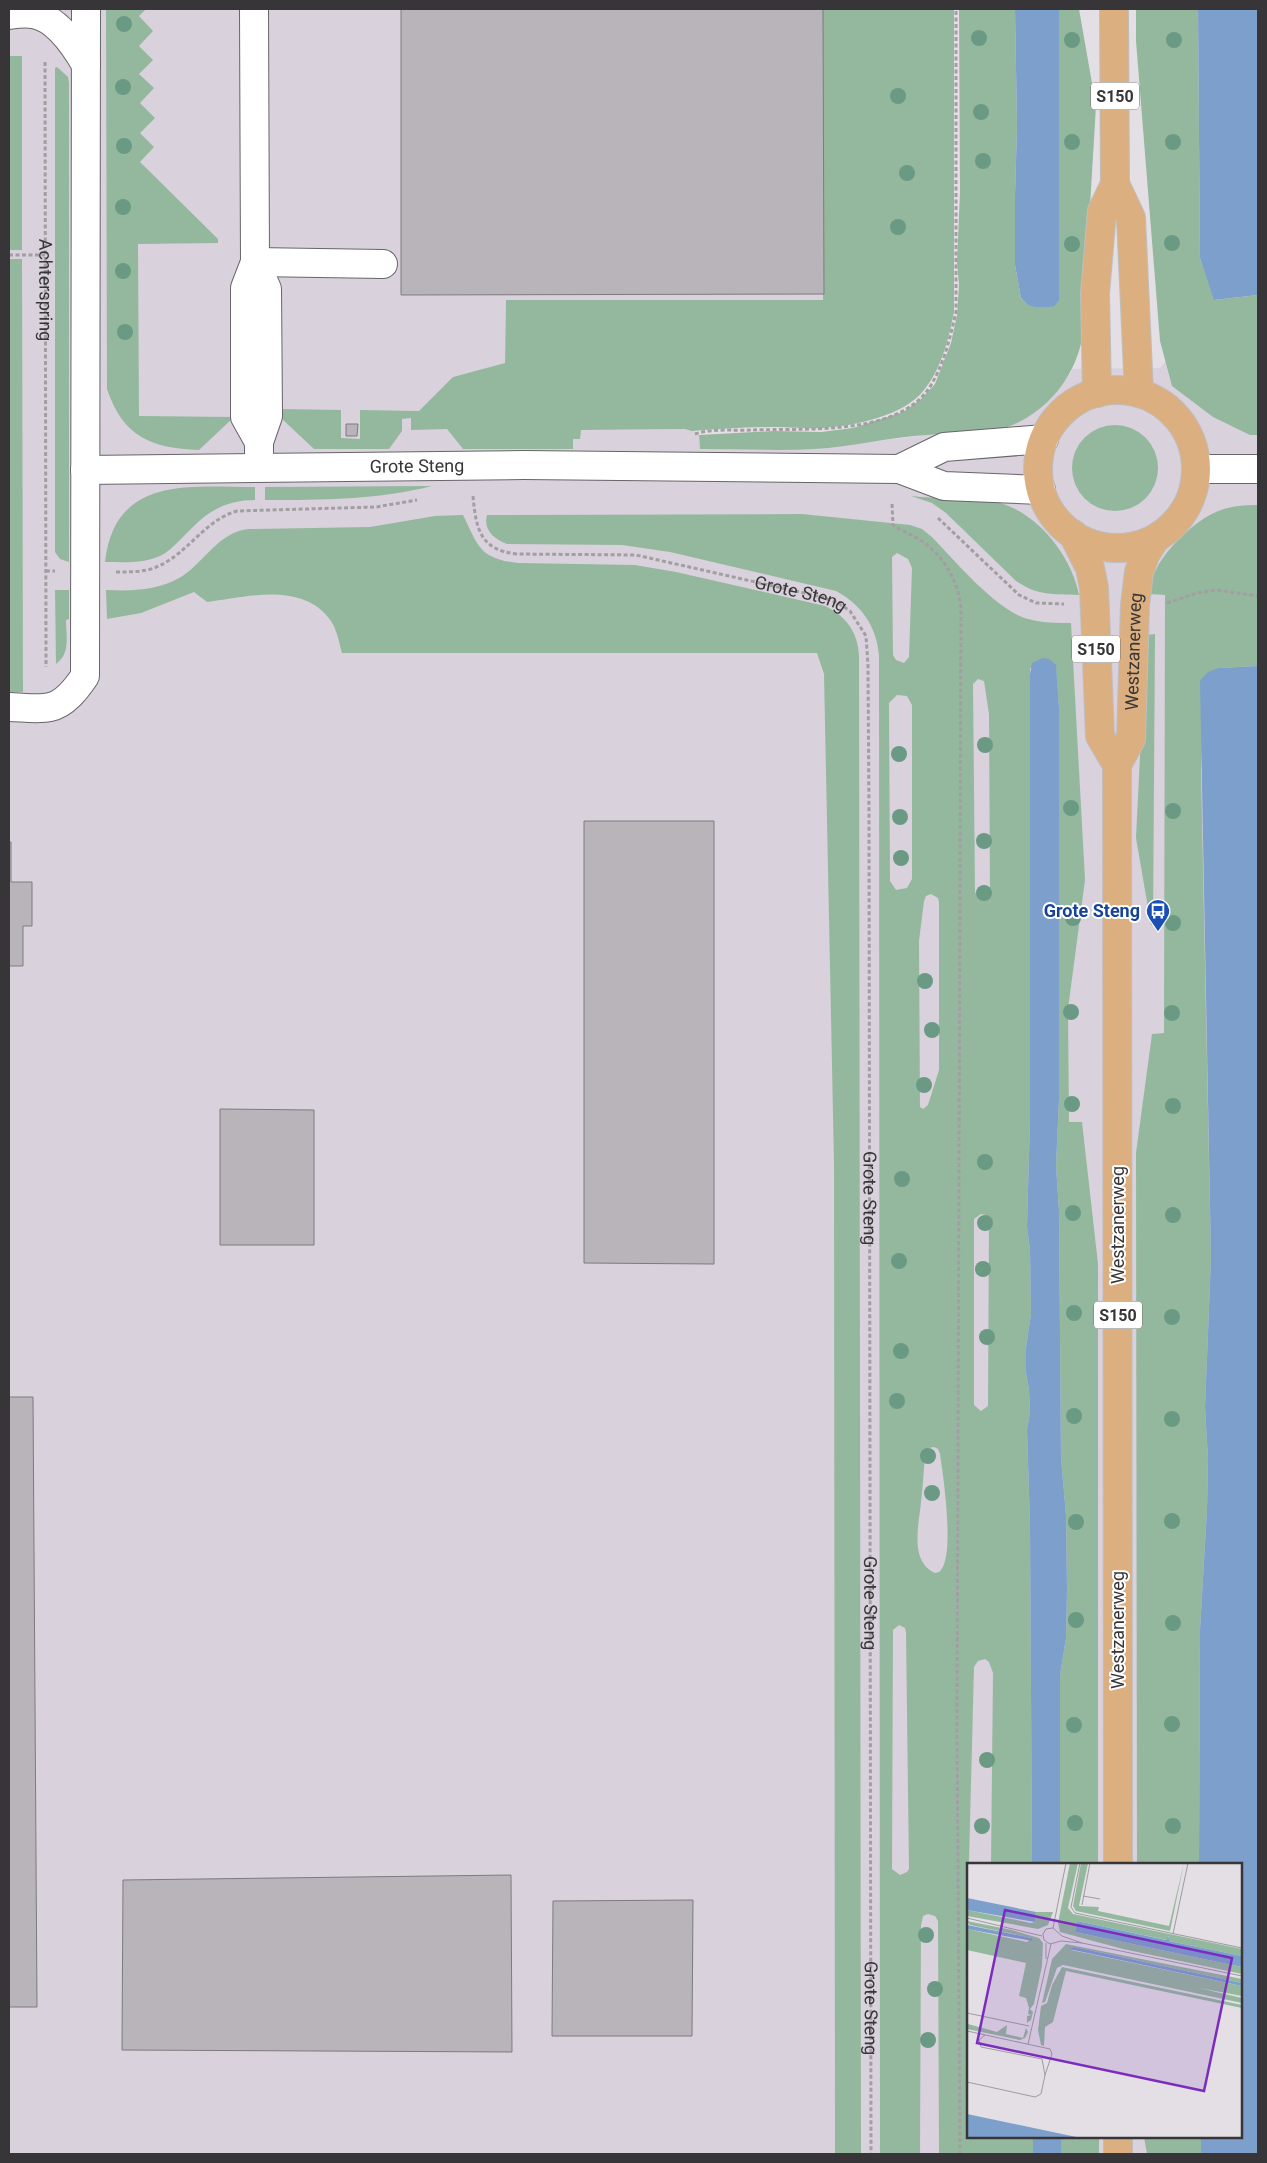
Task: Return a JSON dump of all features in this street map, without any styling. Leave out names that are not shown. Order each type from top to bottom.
[{"type":"main road","name":"S150","points":[[1114,9],[1115,184],[1131,218],[1139,393]]},
{"type":"main road","name":"S150","points":[[1097,393],[1096,294],[1102,211],[1115,184]]},
{"type":"main road","name":"S150","points":[[1118,390],[1139,393],[1158,401],[1178,419],[1186,430],[1194,449],[1196,469],[1194,490],[1185,510],[1172,526],[1155,539],[1119,548],[1090,543],[1073,534],[1058,522],[1048,507],[1041,490],[1039,473],[1040,456],[1044,440],[1053,424],[1065,410],[1080,400],[1097,393],[1118,390]]},
{"type":"main road","name":"Westzanerweg","points":[[1073,534],[1090,568],[1094,588],[1100,736],[1116,765],[1118,1863]]},
{"type":"main road","name":"Westzanerweg","points":[[1116,765],[1131,739],[1135,605],[1139,572],[1145,555],[1155,539]]},
{"type":"main road","points":[[1118,2138],[1118,2154]]},
{"type":"street","points":[[9,707],[50,708],[65,699],[78,687],[85,676],[86,9]]},
{"type":"street","points":[[254,9],[255,262],[245,288],[244,417],[259,455]]},
{"type":"street","points":[[9,15],[33,14],[45,19],[67,38],[86,65]]},
{"type":"street","points":[[255,262],[383,264]]},
{"type":"street","name":"Grote Steng","points":[[899,469],[944,447],[1044,440]]},
{"type":"street","name":"Grote Steng","points":[[85,470],[259,455],[524,465],[899,469],[944,486],[1041,490]]},
{"type":"street","points":[[1196,469],[1258,469]]},
{"type":"path","points":[[691,435],[698,433],[769,430],[829,430],[853,425],[894,415],[906,409],[926,391],[933,380],[949,340],[956,312],[956,9]]},
{"type":"path","name":"Achterspring","points":[[45,19],[46,667]]},
{"type":"path","points":[[9,255],[45,255]]},
{"type":"path","name":"Grote Steng","points":[[463,496],[480,496]]},
{"type":"path","name":"Grote Steng","points":[[473,496],[478,529],[490,546],[499,551],[517,554],[636,555],[822,597],[838,603],[850,611],[866,636],[868,665],[869,814],[871,2154]]},
{"type":"path","name":"Grote Steng","points":[[114,572],[146,570],[168,562],[216,520],[237,511],[376,507],[422,499]]},
{"type":"path","points":[[886,503],[897,504]]},
{"type":"path","points":[[892,504],[893,525],[926,543],[951,572],[957,585],[961,607],[958,1688],[960,2154]]},
{"type":"path","points":[[931,514],[947,526],[1019,595],[1036,603],[1067,604]]},
{"type":"path","points":[[1159,604],[1197,593],[1216,590],[1258,596]]},
{"type":"shaded area","points":[[9,9],[823,9],[823,300],[506,300],[505,363],[453,377],[418,429],[447,429],[463,449],[573,449],[573,439],[580,430],[692,429],[699,435],[700,449],[814,449],[926,435],[1004,429],[1021,421],[1037,409],[1064,383],[1073,369],[1160,368],[1214,300],[1258,295],[1258,2154],[9,2154]]},
{"type":"green space","points":[[106,9],[146,9],[139,16],[153,31],[139,46],[153,60],[139,74],[154,88],[140,103],[155,118],[140,133],[154,147],[140,162],[218,239],[218,243],[138,244],[139,416],[234,417],[199,450],[167,446],[141,437],[130,429],[121,418],[107,389]]},
{"type":"green space","points":[[823,9],[954,9],[954,312],[940,363],[930,382],[915,399],[904,407],[878,418],[835,427],[755,427],[692,431],[685,429],[581,430],[580,439],[573,439],[573,449],[463,449],[447,429],[411,430],[411,418],[402,419],[402,431],[389,449],[314,449],[280,417],[279,409],[341,410],[341,438],[360,439],[360,410],[419,411],[453,377],[505,363],[506,300],[823,300]]},
{"type":"green space","points":[[959,9],[1015,9],[1017,127],[1015,265],[1021,298],[1028,305],[1055,306],[1059,301],[1059,9],[1079,9],[1096,106],[1082,339],[1079,352],[1068,376],[1053,397],[1033,414],[999,430],[913,436],[814,449],[700,449],[699,435],[774,431],[821,432],[853,428],[903,412],[920,400],[935,384],[951,343],[957,315],[959,285],[957,262],[960,193]]},
{"type":"green space","points":[[1136,9],[1198,9],[1200,258],[1215,300],[1258,295],[1258,435],[1250,435],[1213,417],[1172,386],[1160,341],[1136,41]]},
{"type":"green space","points":[[9,56],[22,56],[22,250],[9,250]]},
{"type":"green space","points":[[57,67],[68,77],[69,83],[69,562],[60,559],[55,552],[55,68]]},
{"type":"green space","points":[[9,259],[22,259],[23,692],[9,692]]},
{"type":"green space","points":[[1115,425],[1131,428],[1139,432],[1151,444],[1155,452],[1158,468],[1155,484],[1151,492],[1139,504],[1131,508],[1115,511],[1099,508],[1091,504],[1079,492],[1075,484],[1072,468],[1075,452],[1079,444],[1091,432],[1099,428]]},
{"type":"green space","points":[[206,486],[255,487],[255,500],[229,504],[206,515],[162,555],[141,561],[105,562],[112,534],[124,514],[140,500],[159,492],[182,488]]},
{"type":"green space","points":[[432,486],[370,497],[265,500],[265,487]]},
{"type":"green space","points":[[911,496],[992,501],[1023,513],[1049,536],[1059,549],[1075,580],[1079,595],[1039,592],[1024,586],[1016,581],[946,513],[932,503]]},
{"type":"green space","points":[[1258,505],[1258,666],[1219,668],[1202,742],[1201,769],[1211,1258],[1205,1407],[1208,1459],[1207,1510],[1200,1630],[1199,1863],[1137,1863],[1136,1153],[1152,1034],[1164,1033],[1165,595],[1148,594],[1151,581],[1161,560],[1174,544],[1191,528],[1208,516],[1237,506]]},
{"type":"green space","points":[[802,514],[910,525],[922,529],[932,537],[990,596],[1016,614],[1039,621],[1071,623],[1085,880],[1068,1009],[1069,1122],[1082,1122],[1098,1264],[1098,1863],[1060,1863],[1060,1675],[1066,1638],[1067,1591],[1066,1515],[1061,1458],[1059,1211],[1056,1165],[1059,1100],[1059,707],[1056,669],[1030,668],[1030,1119],[1027,1227],[1030,1250],[1031,1314],[1026,1348],[1026,1372],[1030,1413],[1027,1429],[1030,1525],[1032,1863],[991,1863],[993,1673],[989,1662],[985,1659],[978,1661],[974,1667],[969,1863],[967,1863],[967,2138],[1033,2138],[1033,2154],[939,2154],[938,1921],[935,1916],[928,1914],[923,1916],[921,1925],[920,2154],[880,2154],[878,645],[871,626],[861,610],[836,591],[670,552],[622,545],[507,544],[494,537],[488,529],[487,515]],"holes":[[[897,553],[908,559],[912,568],[909,657],[904,663],[896,660],[893,655],[892,557]],[[978,679],[984,681],[989,714],[990,891],[987,898],[983,899],[978,897],[975,892],[973,684]],[[897,695],[907,696],[912,705],[912,879],[907,888],[896,890],[890,881],[889,703]],[[931,894],[938,898],[939,902],[939,1070],[928,1105],[923,1109],[920,1107],[919,941],[926,896]],[[981,1214],[986,1215],[989,1219],[988,1406],[981,1411],[974,1405],[974,1219]],[[934,1447],[938,1449],[940,1454],[948,1535],[944,1564],[939,1572],[935,1573],[922,1560],[918,1541],[925,1452],[929,1448]],[[899,1625],[905,1628],[906,1632],[909,1869],[900,1875],[892,1869],[893,1630]]]},
{"type":"green space","points":[[463,515],[472,535],[482,549],[495,558],[518,563],[635,565],[676,572],[825,606],[845,620],[853,632],[858,647],[861,2154],[835,2154],[834,1163],[824,674],[817,653],[342,653],[338,636],[331,621],[319,608],[305,600],[290,596],[273,595],[256,595],[207,602],[194,592],[141,613],[107,619],[106,590],[154,588],[172,582],[190,571],[220,542],[238,531],[249,529],[370,527],[435,516]]},
{"type":"green space","points":[[55,590],[69,590],[66,649],[61,660],[56,664]]},
{"type":"green space","points":[[1155,634],[1153,925],[1151,925],[1136,838],[1146,635]]},
{"type":"green space","points":[[1061,2138],[1099,2138],[1099,2154],[1061,2154]]},
{"type":"green space","points":[[1144,2138],[1201,2138],[1201,2154],[1147,2154]]},
{"type":"water","points":[[1015,9],[1059,9],[1059,301],[1055,306],[1049,307],[1028,305],[1021,298],[1015,265],[1017,127]]},
{"type":"water","points":[[1198,9],[1258,9],[1258,295],[1214,300],[1200,258]]},
{"type":"water","points":[[1043,658],[1049,659],[1056,665],[1059,707],[1059,1100],[1056,1165],[1059,1211],[1061,1458],[1066,1515],[1067,1591],[1066,1638],[1060,1675],[1060,1863],[1032,1863],[1030,1525],[1027,1429],[1030,1413],[1026,1348],[1031,1314],[1030,1250],[1027,1227],[1030,1119],[1030,674],[1032,663]]},
{"type":"water","points":[[1258,666],[1258,2154],[1201,2154],[1201,2138],[1242,2138],[1242,1863],[1199,1863],[1200,1630],[1207,1510],[1208,1459],[1205,1407],[1211,1258],[1200,681],[1208,672],[1219,668]]},
{"type":"water","points":[[1033,2138],[1061,2138],[1061,2154],[1033,2154]]},
{"type":"building","points":[[401,9],[823,9],[824,294],[401,295]]},
{"type":"building","points":[[346,424],[358,424],[357,436],[346,436]]},
{"type":"building","points":[[584,821],[714,821],[714,1264],[584,1263]]},
{"type":"building","points":[[9,842],[11,842],[11,882],[32,882],[32,926],[23,926],[23,966],[9,966]]},
{"type":"building","points":[[220,1109],[314,1110],[314,1245],[220,1245]]},
{"type":"building","points":[[9,1397],[33,1397],[37,2007],[9,2007]]},
{"type":"building","points":[[511,1875],[512,2052],[122,2050],[123,1880]]},
{"type":"building","points":[[693,1900],[692,2036],[552,2036],[553,1901]]},
{"type":"place","name":"Grote Steng","points":[[1158,932]]}]
